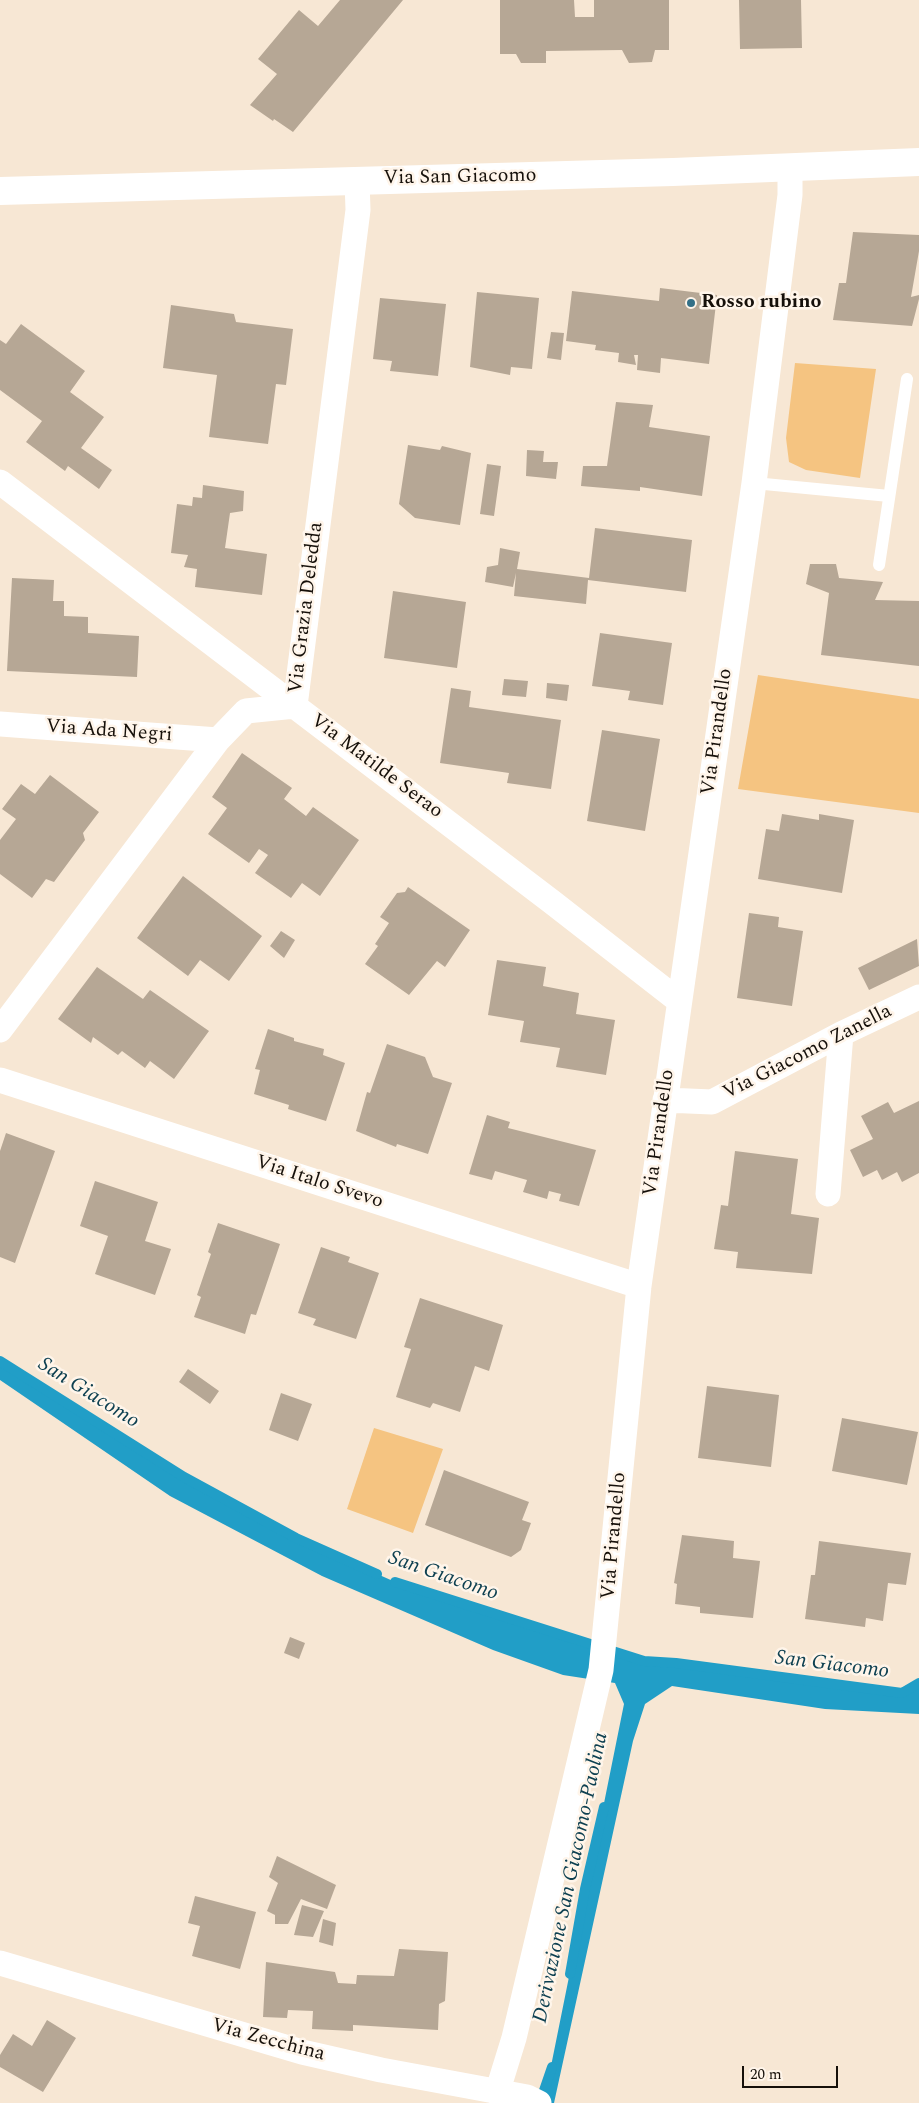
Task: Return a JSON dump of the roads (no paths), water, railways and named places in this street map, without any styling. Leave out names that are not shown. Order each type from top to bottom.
[{"type":"street","name":"Via San Giacomo","points":[[0,191],[673,172],[919,162]]},
{"type":"street","name":"Via Pirandello","points":[[497,2093],[514,2038],[601,1670],[606,1636],[639,1286],[664,1100],[754,483],[790,195],[790,167]]},
{"type":"street","name":"Via Grazia Deledda","points":[[0,1030],[218,740],[246,711],[295,706],[358,210],[357,180]]},
{"type":"street","name":"Via Matilde Serao","points":[[0,482],[679,1001]]},
{"type":"street","name":"Via Ada Negri","points":[[0,724],[218,740]]},
{"type":"street","name":"Via Giacomo Zanella","points":[[664,1100],[712,1102],[841,1034],[919,997]]},
{"type":"street","points":[[828,1194],[841,1034]]},
{"type":"street","name":"Via Italo Svevo","points":[[0,1080],[639,1286]]},
{"type":"street","name":"Via Zecchina","points":[[0,1964],[302,2052],[381,2070],[533,2100]]},
{"type":"lane","points":[[879,565],[907,380]]},
{"type":"lane","points":[[754,483],[889,496]]},
{"type":"water","points":[[0,1361],[184,1477],[296,1538],[402,1585],[644,1661],[676,1663],[894,1692],[919,1679],[919,1714],[825,1709],[672,1686],[645,1704],[633,1741],[554,2103],[539,2103],[549,2076],[624,1704],[615,1683],[563,1675],[493,1650],[322,1576],[170,1496],[0,1380]]},
{"type":"waterway","name":"San Giacomo","points":[[0,1361],[184,1477],[296,1538],[377,1574]]},
{"type":"waterway","name":"San Giacomo","points":[[395,1582],[644,1661],[676,1663],[902,1693],[919,1683]]},
{"type":"waterway","name":"Derivazione San Giacomo-Paolina","points":[[570,1974],[585,1889],[604,1807]]},
{"type":"waterway","name":"Derivazione San Giacomo-Paolina","points":[[540,2102],[552,2067]]},
{"type":"place","name":"Rosso rubino","points":[[691,303]]}]
